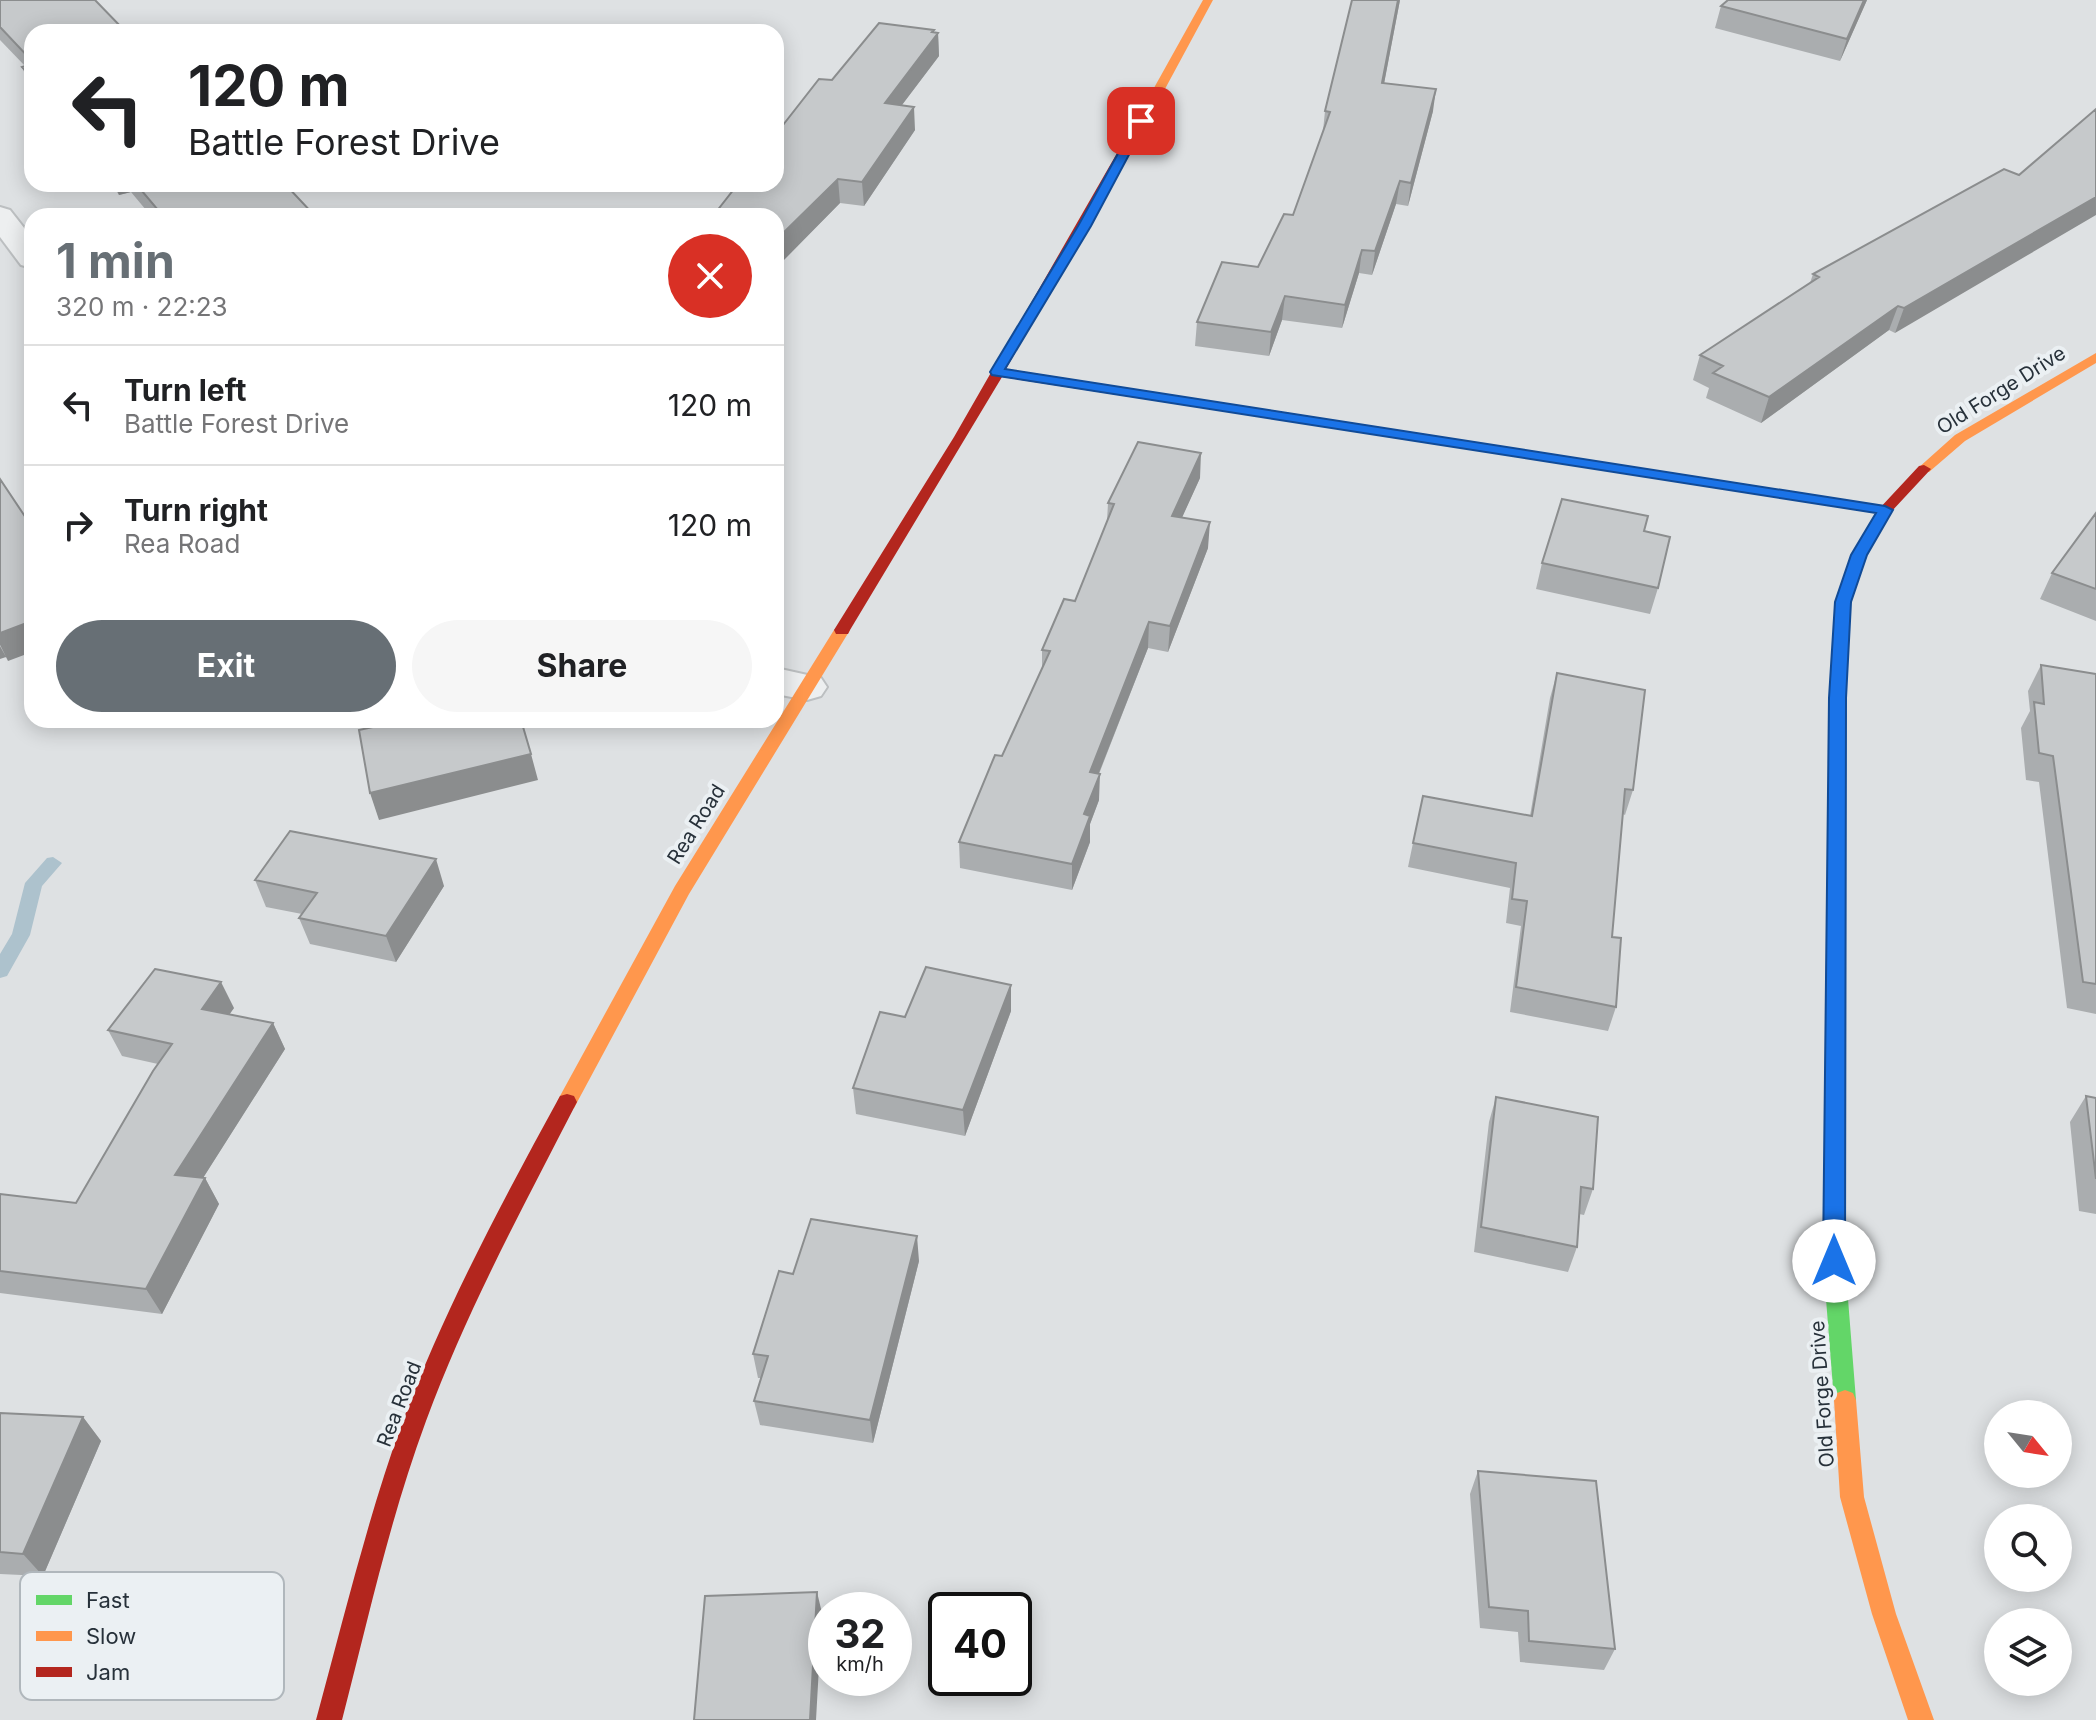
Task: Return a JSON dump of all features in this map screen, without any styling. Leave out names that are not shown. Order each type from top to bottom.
[{"type":"street","name":"Rea Road","points":[[791,684],[961,437],[1084,226],[1208,0]]},
{"type":"street","points":[[0,216],[24,248]]},
{"type":"street","name":"Old Forge Drive","points":[[1921,1720],[1884,1614],[1852,1497],[1834,1261],[1837,698],[1843,602],[1859,555],[1885,510],[1908,483],[1960,438],[2096,357]]},
{"type":"street","points":[[997,372],[1885,510]]},
{"type":"street","name":"Rea Road","points":[[329,1720],[394,1482],[429,1383],[500,1225],[768,728]]},
{"type":"building","points":[[0,0],[95,0],[118,24],[24,24],[24,52],[0,27]]},
{"type":"building","points":[[1352,0],[1398,0],[1382,83],[1436,89],[1411,183],[1400,181],[1375,251],[1362,250],[1345,305],[1285,296],[1271,332],[1197,322],[1222,262],[1258,267],[1284,214],[1293,215],[1330,112],[1325,111]]},
{"type":"building","points":[[1728,0],[1864,0],[1847,39],[1721,6]]},
{"type":"building","points":[[879,23],[938,33],[885,103],[914,107],[862,182],[838,179],[784,232],[784,208],[719,208],[732,192],[784,192],[784,124],[819,79],[832,80]]},
{"type":"building","points":[[2096,109],[2096,197],[1904,308],[1898,306],[1769,397],[1713,373],[1723,366],[1700,355],[1819,277],[1813,274],[2004,169],[2019,175]]},
{"type":"building","points":[[143,192],[292,192],[308,208],[156,208]]},
{"type":"building","points":[[1138,442],[1201,453],[1172,516],[1210,522],[1170,626],[1149,622],[1090,772],[1100,774],[1084,814],[1090,816],[1072,864],[959,842],[995,755],[1002,756],[1050,651],[1042,650],[1064,599],[1075,601],[1114,504],[1108,503]]},
{"type":"building","points":[[0,479],[24,515],[24,624],[0,633]]},
{"type":"building","points":[[1562,499],[1648,516],[1644,531],[1670,537],[1658,588],[1542,563]]},
{"type":"building","points":[[2096,513],[2096,589],[2052,573]]},
{"type":"building","points":[[2041,665],[2096,674],[2096,984],[2083,982],[2053,756],[2039,753],[2034,702],[2044,704]]},
{"type":"building","points":[[1557,673],[1645,690],[1633,790],[1625,789],[1612,937],[1621,938],[1616,1007],[1516,987],[1527,901],[1512,899],[1516,863],[1413,843],[1423,796],[1532,816]]},
{"type":"building","points":[[523,728],[531,754],[370,793],[359,730]]},
{"type":"building","points":[[290,831],[436,859],[386,936],[299,918],[317,893],[255,880]]},
{"type":"building","points":[[926,967],[1011,985],[963,1110],[853,1088],[880,1012],[905,1017]]},
{"type":"building","points":[[155,969],[221,982],[202,1009],[273,1023],[175,1175],[205,1178],[146,1289],[0,1271],[0,1194],[76,1203],[172,1044],[108,1030]]},
{"type":"building","points":[[2086,1096],[2096,1098],[2096,1179]]},
{"type":"building","points":[[1496,1097],[1598,1117],[1593,1189],[1581,1187],[1577,1247],[1481,1227]]},
{"type":"building","points":[[811,1219],[917,1236],[870,1420],[754,1401],[768,1356],[753,1354],[779,1271],[793,1274]]},
{"type":"building","points":[[0,1413],[83,1417],[23,1554],[0,1552]]},
{"type":"building","points":[[1478,1471],[1596,1481],[1615,1649],[1529,1641],[1528,1611],[1489,1607]]},
{"type":"building","points":[[808,1592],[810,1720],[694,1720],[705,1596]]},
{"type":"waterway","points":[[0,971],[21,935],[34,883],[53,863]]},
{"type":"traffic: fast","points":[[1835,1047],[1834,1261],[1845,1400]]},
{"type":"traffic: slow","points":[[1146,113],[1208,0]]},
{"type":"traffic: slow","points":[[1924,469],[1960,438],[2096,357]]},
{"type":"traffic: slow","points":[[1552,458],[1885,510]]},
{"type":"traffic: slow","points":[[784,724],[842,630]]},
{"type":"traffic: slow","points":[[567,1102],[681,891],[782,728]]},
{"type":"traffic: slow","points":[[1845,1400],[1852,1497],[1884,1614],[1921,1720]]},
{"type":"traffic: jam","points":[[842,630],[961,437],[1146,113]]},
{"type":"traffic: jam","points":[[997,372],[1552,458]]},
{"type":"traffic: jam","points":[[1835,1047],[1837,698],[1843,602],[1859,555],[1885,510],[1924,469]]},
{"type":"traffic: jam","points":[[329,1720],[374,1549],[414,1422],[478,1275],[567,1102]]},
{"type":"route","points":[[1141,121],[1084,226],[997,372],[1885,510],[1859,555],[1843,602],[1837,698],[1834,1261]]}]
